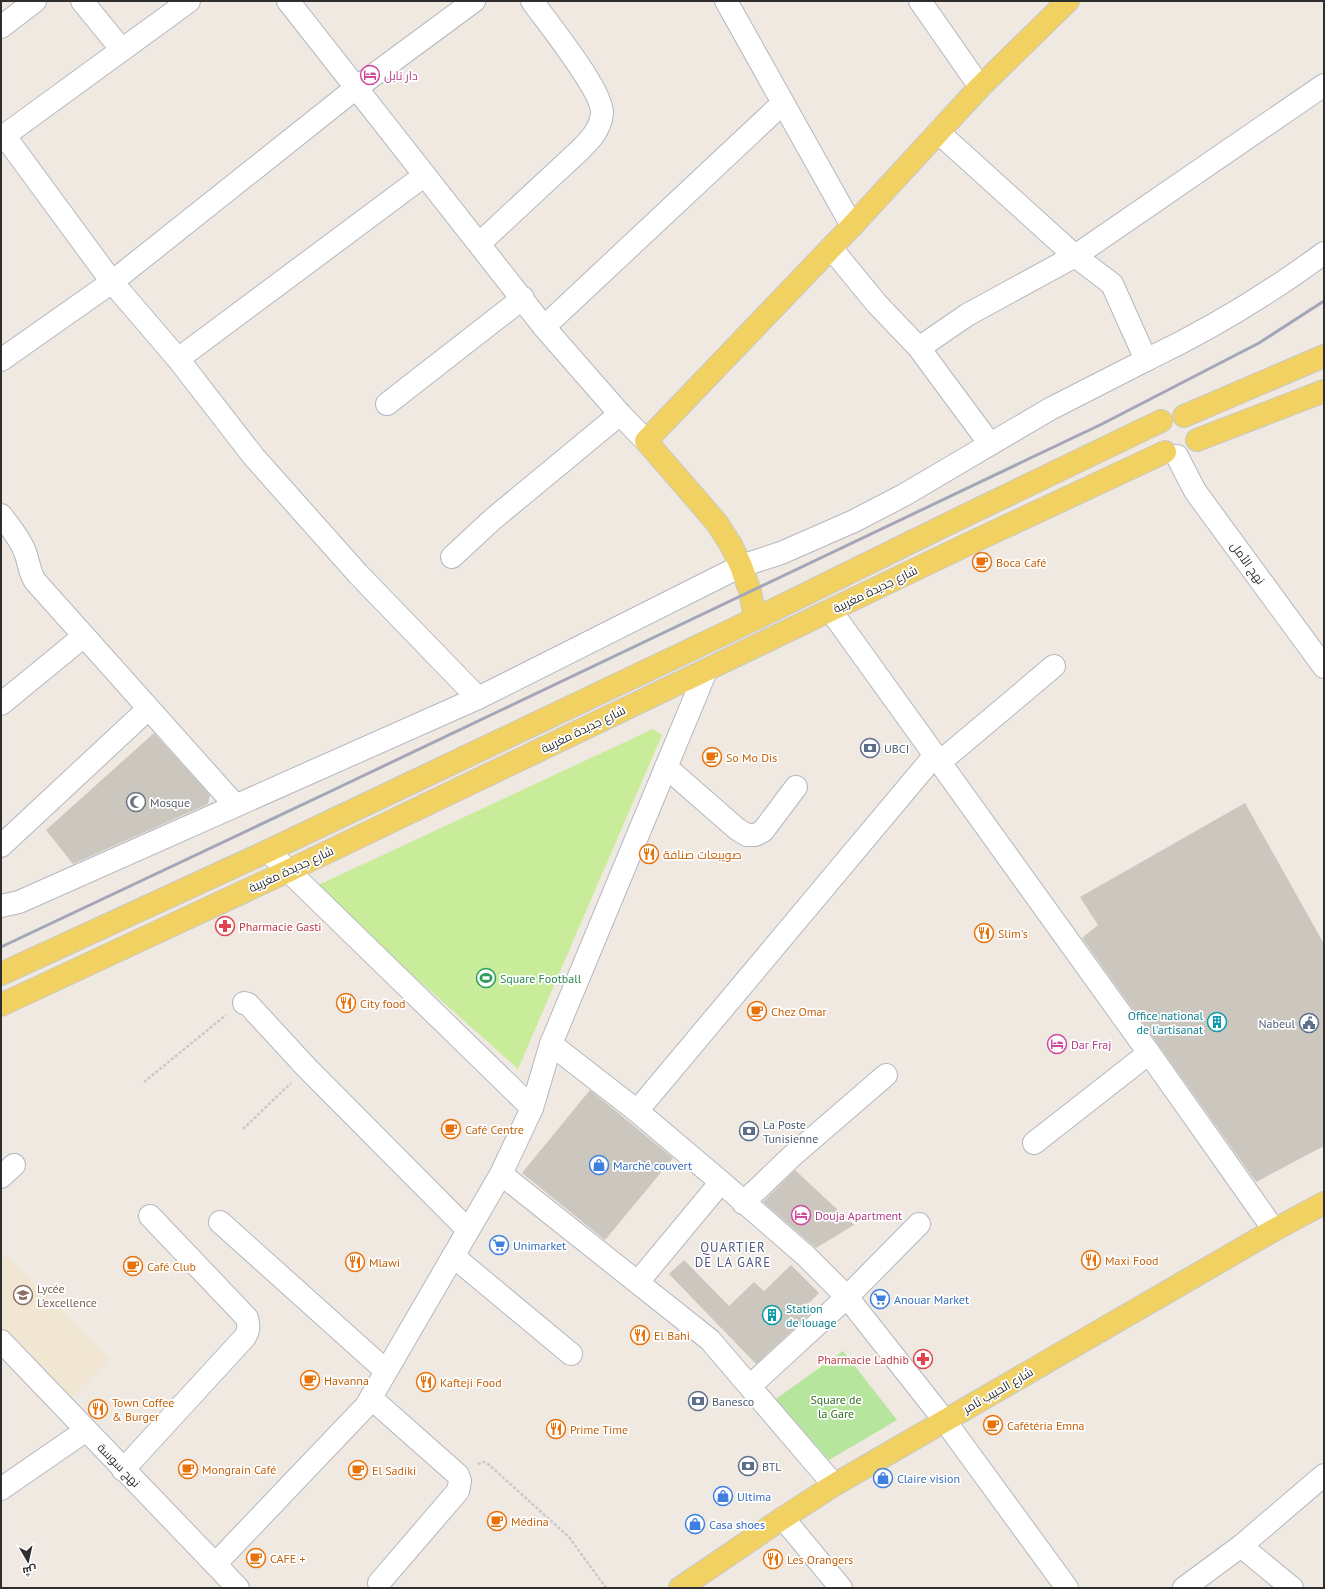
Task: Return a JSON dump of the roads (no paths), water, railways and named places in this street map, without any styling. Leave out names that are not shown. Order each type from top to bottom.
[{"type":"main road","points":[[755,619],[750,591],[741,566],[731,545],[717,523],[646,441],[852,226],[980,87],[1068,1]]},
{"type":"main road","points":[[1184,416],[1324,356]]},
{"type":"main road","points":[[1196,440],[1324,391]]},
{"type":"main road","points":[[1176,415],[1184,416],[1195,426],[1197,433],[1196,440],[1193,448],[1186,454],[1171,454],[1159,446],[1156,438],[1157,429],[1161,422],[1168,417],[1176,415]]},
{"type":"main road","name":"شارع جديدة مغربية","points":[[1,974],[268,850],[755,619],[954,521],[1161,422]]},
{"type":"main road","name":"شارع جديدة مغربية","points":[[1,1005],[288,871],[964,546],[1171,454]]},
{"type":"main road","name":"شارع الحبيب ثامر","points":[[680,1588],[783,1518],[834,1486],[945,1420],[1274,1230],[1324,1203]]},
{"type":"street","points":[[1,27],[35,1]]},
{"type":"street","points":[[82,1],[122,50]]},
{"type":"street","points":[[189,1],[3,137],[112,282],[178,359],[259,463],[358,574],[478,698]]},
{"type":"street","points":[[288,1],[480,243],[544,327],[620,414],[646,441]]},
{"type":"street","points":[[1,360],[112,282],[356,88],[474,1]]},
{"type":"street","points":[[480,243],[580,150],[596,133],[601,119],[602,114],[600,103],[590,82],[532,1]]},
{"type":"street","points":[[726,1],[852,226]]},
{"type":"street","points":[[920,1],[980,87]]},
{"type":"street","points":[[919,348],[966,315],[1075,256],[1324,85]]},
{"type":"street","points":[[544,327],[783,103]]},
{"type":"street","points":[[938,132],[1075,256],[1112,284],[1146,360]]},
{"type":"street","points":[[178,359],[425,175]]},
{"type":"street","points":[[831,248],[877,304],[919,348],[990,444]]},
{"type":"street","points":[[1,906],[19,902],[478,698],[741,566],[781,553],[854,521],[904,495],[1050,410],[1188,339],[1294,276],[1324,253]]},
{"type":"street","points":[[387,404],[523,298]]},
{"type":"street","points":[[452,557],[494,519],[620,414]]},
{"type":"street","name":"نهج الأمل","points":[[1171,454],[1195,491],[1324,667]]},
{"type":"street","points":[[1,515],[25,551],[30,574],[35,581],[235,805]]},
{"type":"street","points":[[831,611],[1274,1230]]},
{"type":"street","points":[[1,704],[84,636]]},
{"type":"street","points":[[637,1111],[938,759],[1054,666]]},
{"type":"street","points":[[216,1565],[366,1406],[501,1174],[532,1108],[551,1044],[706,671]]},
{"type":"street","points":[[1,846],[148,709]]},
{"type":"street","points":[[666,767],[737,829],[747,835],[755,835],[763,831],[796,787]]},
{"type":"street","points":[[268,850],[532,1108]]},
{"type":"street","points":[[244,1003],[248,1004],[308,1068],[468,1230]]},
{"type":"street","points":[[551,1044],[637,1111],[721,1182],[743,1203],[806,1256],[847,1297],[945,1420],[1067,1588]]},
{"type":"street","points":[[1034,1143],[1148,1053]]},
{"type":"street","points":[[743,1203],[791,1157],[886,1075]]},
{"type":"street","points":[[501,1174],[710,1340],[834,1486]]},
{"type":"street","points":[[638,1282],[721,1182]]},
{"type":"street","points":[[123,1470],[245,1337],[248,1332],[249,1325],[247,1318],[150,1216]]},
{"type":"street","points":[[220,1222],[386,1371]]},
{"type":"street","points":[[750,1386],[847,1297],[919,1224]]},
{"type":"street","points":[[453,1256],[571,1354]]},
{"type":"street","name":"نهج سوسة","points":[[1,1342],[85,1431],[238,1588]]},
{"type":"street","points":[[371,1398],[458,1475],[460,1481],[458,1491],[379,1583]]},
{"type":"street","points":[[1,1489],[85,1431]]},
{"type":"street","points":[[1184,1588],[1241,1546],[1324,1475]]},
{"type":"street","points":[[783,1518],[841,1588]]},
{"type":"street","points":[[1241,1546],[1292,1588]]},
{"type":"railway","points":[[1,947],[1102,424],[1259,343],[1324,301]]},
{"type":"place","name":"دار نابل","points":[[370,75]]},
{"type":"place","name":"Boca Café","points":[[982,562]]},
{"type":"place","name":"UBCI","points":[[870,748]]},
{"type":"place","name":"So Mo Dis","points":[[712,757]]},
{"type":"place","name":"Mosque","points":[[136,802]]},
{"type":"place","name":"صويبعات صنافة","points":[[649,854]]},
{"type":"place","name":"Pharmacie Gasti","points":[[225,926]]},
{"type":"place","name":"Slim's","points":[[984,933]]},
{"type":"place","name":"Square Football","points":[[486,978]]},
{"type":"place","name":"City food","points":[[346,1003]]},
{"type":"place","name":"Chez Omar","points":[[757,1011]]},
{"type":"place","name":"Office national de l'artisanat","points":[[1217,1022]]},
{"type":"place","name":"Nabeul","points":[[1309,1023]]},
{"type":"place","name":"Dar Fraj","points":[[1057,1044]]},
{"type":"place","name":"Café Centre","points":[[451,1129]]},
{"type":"place","name":"La Poste Tunisienne","points":[[749,1131]]},
{"type":"place","name":"Marché couvert","points":[[599,1165]]},
{"type":"place","name":"Douja Apartment","points":[[801,1215]]},
{"type":"place","name":"Unimarket","points":[[499,1245]]},
{"type":"place","name":"Maxi Food","points":[[1091,1260]]},
{"type":"place","name":"Mlawi","points":[[355,1262]]},
{"type":"place","name":"Café Club","points":[[133,1266]]},
{"type":"place","name":"Lycée L'excellence","points":[[23,1295]]},
{"type":"place","name":"Anouar Market","points":[[880,1299]]},
{"type":"place","name":"Station de louage","points":[[772,1315]]},
{"type":"place","name":"El Bahi","points":[[640,1335]]},
{"type":"place","name":"Pharmacie Ladhib","points":[[923,1359]]},
{"type":"place","name":"Havanna","points":[[310,1380]]},
{"type":"place","name":"Kafteji Food","points":[[426,1382]]},
{"type":"place","name":"Banesco","points":[[698,1401]]},
{"type":"place","name":"Town Coffee & Burger","points":[[98,1409]]},
{"type":"place","name":"Cafétéria Emna","points":[[993,1425]]},
{"type":"place","name":"Prime Time","points":[[556,1429]]},
{"type":"place","name":"BTL","points":[[748,1466]]},
{"type":"place","name":"Mongrain Café","points":[[188,1469]]},
{"type":"place","name":"El Sadiki","points":[[358,1470]]},
{"type":"place","name":"Claire vision","points":[[883,1478]]},
{"type":"place","name":"Ultima","points":[[723,1496]]},
{"type":"place","name":"Médina","points":[[497,1521]]},
{"type":"place","name":"Casa shoes","points":[[695,1524]]},
{"type":"place","name":"CAFE +","points":[[256,1558]]},
{"type":"place","name":"Les Orangers","points":[[773,1559]]},
{"type":"district","name":"QUARTIER DE LA GARE","points":[[733,1254]]},
{"type":"park label","name":"Square de la Gare","points":[[836,1406]]}]
